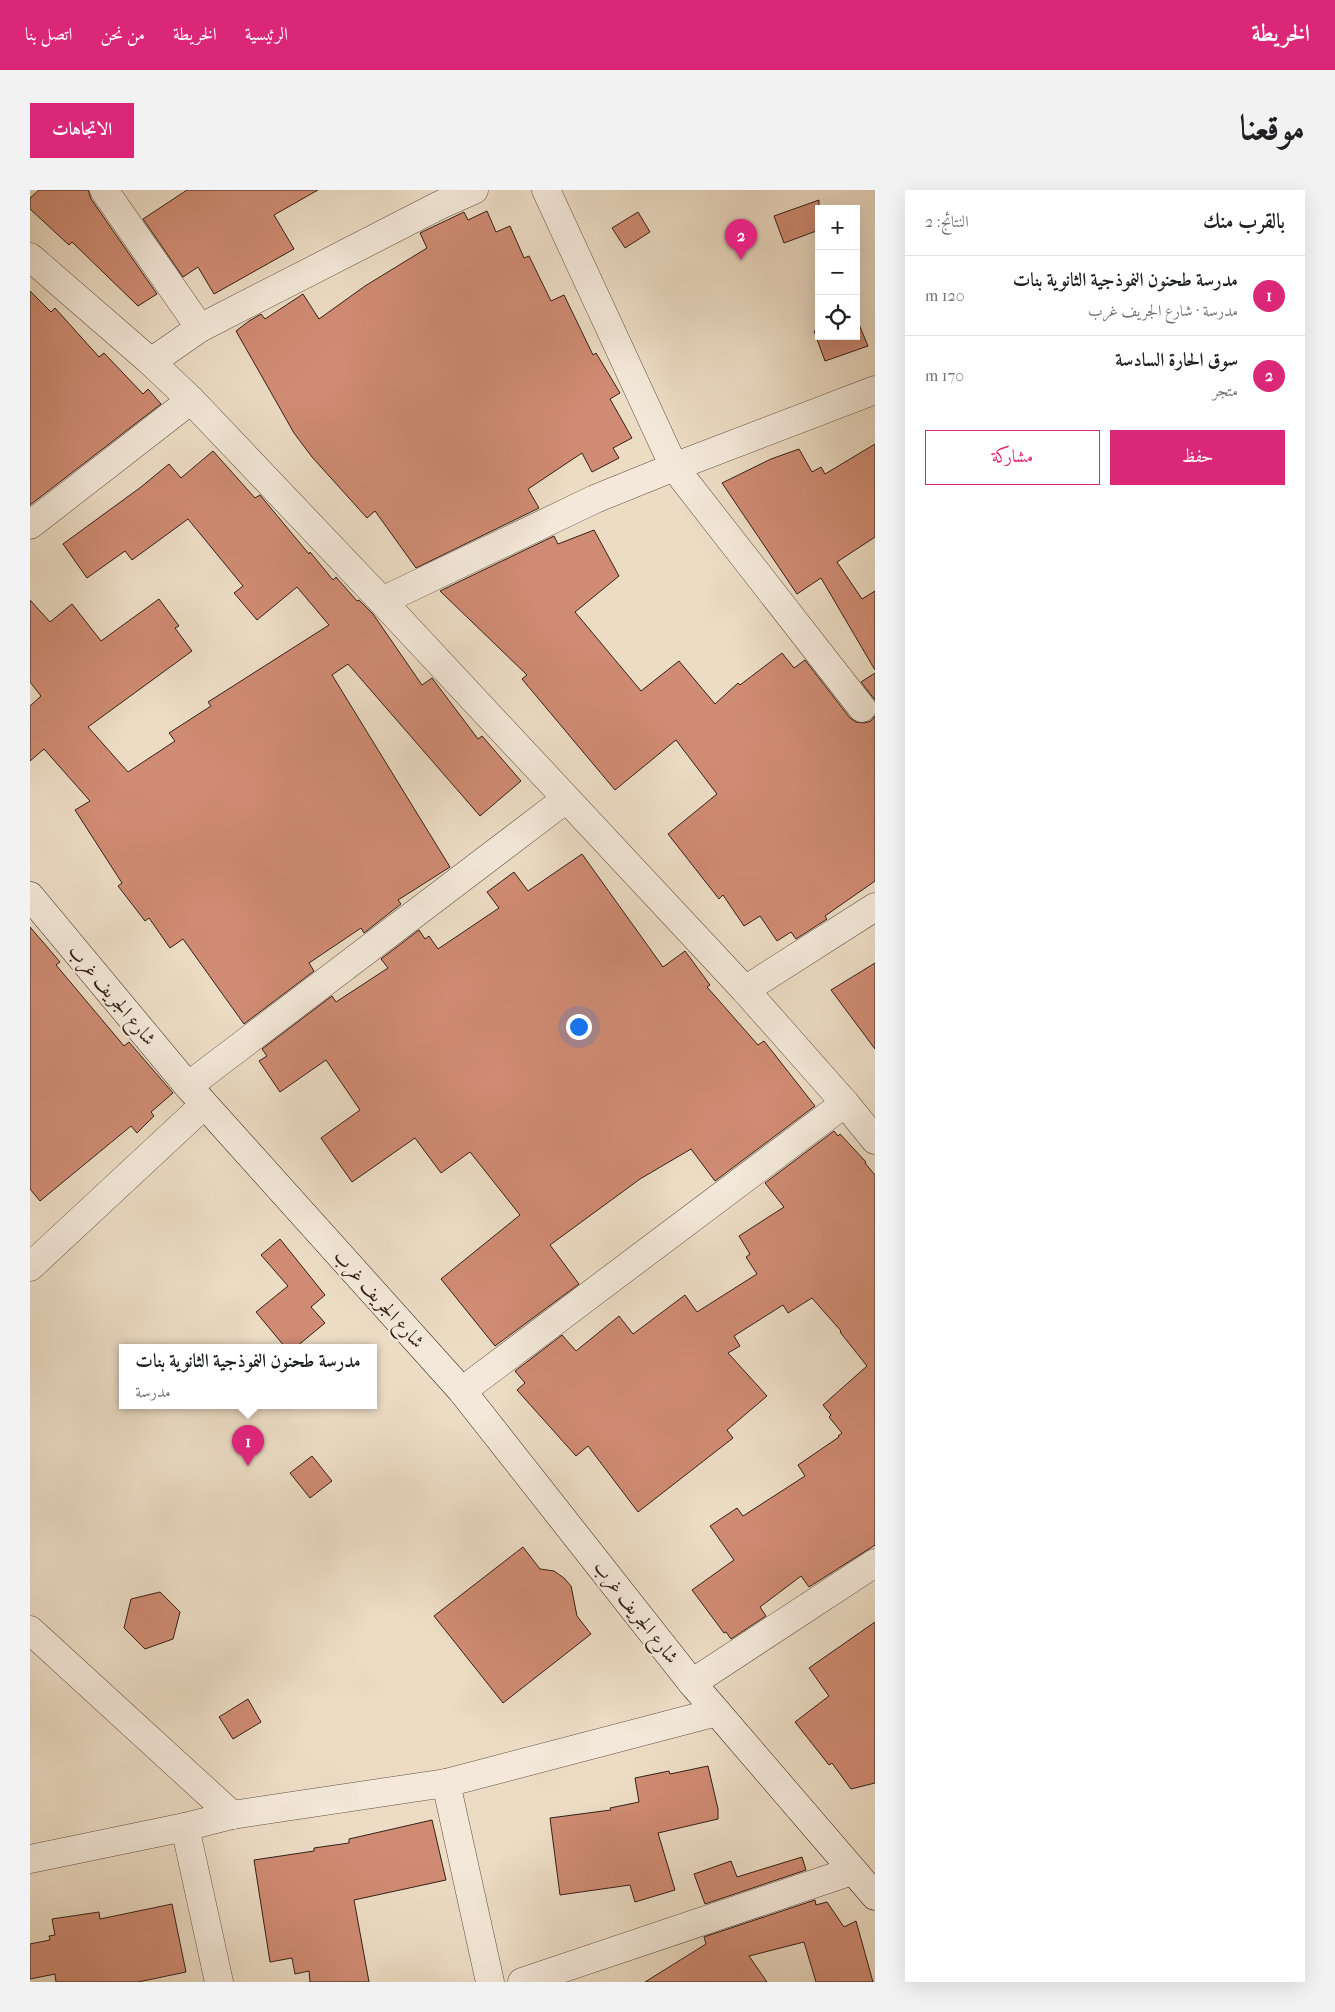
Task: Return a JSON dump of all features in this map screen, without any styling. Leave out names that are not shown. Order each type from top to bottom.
[{"type":"street","points":[[104,190],[200,328]]},
{"type":"street","points":[[151,362],[200,328],[440,205],[474,190]]},
{"type":"street","points":[[546,190],[674,466],[862,708]]},
{"type":"street","points":[[30,257],[151,362],[191,400],[382,601],[744,990],[845,1103],[875,1140]]},
{"type":"street","points":[[382,601],[594,499],[674,466],[875,390]]},
{"type":"street","points":[[30,525],[191,400]]},
{"type":"street","points":[[34,1255],[196,1096],[566,799]]},
{"type":"street","name":"شارع الجريف غرب","points":[[30,896],[196,1096],[462,1391],[692,1682],[875,1896]]},
{"type":"street","points":[[744,990],[875,908]]},
{"type":"street","points":[[462,1391],[845,1103]]},
{"type":"street","points":[[692,1682],[875,1563]]},
{"type":"street","points":[[30,1630],[232,1815]]},
{"type":"street","points":[[30,1859],[185,1827],[232,1815],[446,1782],[717,1712]]},
{"type":"street","points":[[446,1782],[490,1982]]},
{"type":"street","points":[[185,1827],[216,1981]]},
{"type":"street","points":[[522,1982],[852,1871]]},
{"type":"building","points":[[39,190],[88,190],[91,199],[157,294],[138,306],[72,242],[69,245],[30,209],[30,198]]},
{"type":"building","points":[[187,190],[318,190],[274,215],[294,249],[214,294],[198,267],[183,277],[143,219]]},
{"type":"building","points":[[819,200],[819,205],[815,205],[815,231],[784,243],[774,216]]},
{"type":"building","points":[[487,211],[496,232],[510,226],[524,258],[529,256],[551,301],[564,295],[593,355],[596,353],[620,393],[610,399],[632,438],[613,448],[619,458],[592,472],[582,453],[528,489],[539,508],[416,568],[375,511],[367,518],[312,457],[294,433],[236,331],[261,314],[265,319],[303,294],[319,319],[365,286],[427,248],[420,233],[464,212],[468,220]]},
{"type":"building","points":[[638,212],[650,232],[625,248],[612,228]]},
{"type":"building","points":[[30,291],[51,312],[55,308],[99,357],[104,353],[143,394],[148,389],[161,404],[30,505]]},
{"type":"building","points":[[860,327],[868,346],[825,361],[817,340],[860,340]]},
{"type":"building","points":[[875,444],[875,537],[837,562],[862,599],[875,591],[875,670],[821,578],[797,594],[722,483],[771,459],[799,449],[812,472],[821,467],[825,474]]},
{"type":"building","points":[[213,451],[255,498],[260,495],[333,580],[336,577],[357,601],[359,600],[373,614],[422,685],[432,678],[478,739],[482,736],[521,781],[480,816],[348,664],[332,675],[450,867],[398,900],[401,904],[364,933],[361,928],[309,963],[314,971],[244,1024],[183,939],[170,948],[149,918],[145,921],[118,886],[122,883],[75,810],[90,801],[44,749],[30,761],[30,706],[41,696],[30,682],[30,600],[50,622],[72,604],[101,641],[159,599],[179,626],[175,628],[192,651],[88,727],[128,772],[175,741],[169,733],[211,706],[208,702],[329,625],[297,587],[257,620],[234,593],[243,586],[188,519],[132,560],[125,551],[87,578],[63,544],[169,464],[181,478]]},
{"type":"building","points":[[594,530],[619,576],[575,612],[641,691],[679,661],[715,704],[738,683],[740,685],[782,653],[794,668],[805,660],[850,718],[856,722],[865,723],[871,721],[875,716],[875,881],[825,916],[827,919],[796,939],[791,932],[777,941],[760,916],[744,926],[723,895],[719,899],[668,834],[717,794],[676,740],[615,790],[522,679],[527,675],[440,591],[554,536],[558,544]]},
{"type":"building","points":[[875,673],[875,700],[861,682]]},
{"type":"building","points":[[582,854],[663,967],[685,951],[710,985],[707,987],[758,1045],[764,1041],[815,1106],[715,1181],[691,1149],[640,1179],[550,1245],[579,1284],[495,1346],[441,1279],[520,1215],[470,1152],[441,1173],[415,1138],[352,1182],[321,1138],[360,1110],[326,1060],[280,1092],[259,1061],[267,1056],[262,1049],[332,996],[336,1002],[388,968],[381,959],[419,930],[425,939],[429,936],[438,949],[499,908],[487,892],[514,872],[528,891]]},
{"type":"building","points":[[30,927],[60,962],[56,965],[124,1046],[129,1042],[173,1093],[151,1112],[154,1116],[137,1133],[131,1126],[40,1201],[30,1189]]},
{"type":"building","points":[[875,963],[875,1049],[831,990]]},
{"type":"building","points":[[834,1131],[838,1136],[840,1134],[866,1162],[875,1175],[875,1545],[809,1587],[801,1576],[760,1607],[766,1616],[731,1639],[726,1632],[724,1633],[692,1590],[734,1560],[710,1526],[737,1508],[743,1516],[805,1476],[798,1465],[842,1433],[829,1417],[831,1415],[823,1405],[867,1366],[841,1331],[812,1298],[788,1313],[783,1305],[734,1336],[740,1346],[728,1353],[767,1396],[727,1430],[733,1438],[638,1512],[588,1446],[576,1456],[517,1390],[525,1383],[515,1371],[562,1335],[576,1351],[619,1316],[633,1334],[685,1295],[697,1312],[757,1274],[746,1257],[750,1254],[739,1236],[784,1207],[765,1183]]},
{"type":"building","points":[[280,1239],[325,1295],[311,1307],[325,1323],[300,1344],[283,1344],[256,1312],[288,1286],[261,1255]]},
{"type":"building","points":[[312,1456],[332,1481],[310,1498],[290,1473]]},
{"type":"building","points":[[523,1547],[540,1569],[554,1571],[571,1586],[577,1616],[591,1634],[503,1703],[434,1616]]},
{"type":"building","points":[[160,1592],[180,1612],[173,1639],[145,1649],[124,1628],[131,1599]]},
{"type":"building","points":[[875,1622],[875,1783],[851,1789],[832,1763],[829,1765],[795,1722],[829,1696],[809,1668]]},
{"type":"building","points":[[248,1699],[261,1722],[233,1739],[219,1717]]},
{"type":"building","points":[[708,1766],[718,1809],[718,1819],[658,1833],[675,1890],[635,1902],[630,1885],[560,1895],[550,1818],[611,1810],[610,1808],[639,1802],[635,1778],[669,1771],[670,1774]]},
{"type":"building","points":[[432,1820],[446,1880],[354,1900],[369,1982],[310,1982],[309,1971],[295,1974],[292,1958],[270,1962],[254,1860],[314,1851],[314,1848],[349,1843],[349,1839]]},
{"type":"building","points":[[802,1857],[806,1870],[705,1904],[694,1874],[731,1861],[737,1877]]},
{"type":"building","points":[[815,1900],[816,1905],[827,1902],[844,1927],[856,1921],[873,1982],[816,1982],[804,1942],[749,1956],[767,1982],[645,1982],[706,1944],[704,1937]]},
{"type":"building","points":[[172,1904],[186,1972],[138,1982],[56,1982],[55,1974],[30,1979],[30,1944],[50,1940],[49,1936],[55,1935],[52,1919],[99,1912],[100,1919]]},
{"type":"place","name":"سوق الحارة السادسة","points":[[741,260]]},
{"type":"place","name":"مدرسة طحنون النموذجية الثانوية بنات","points":[[248,1466]]}]
